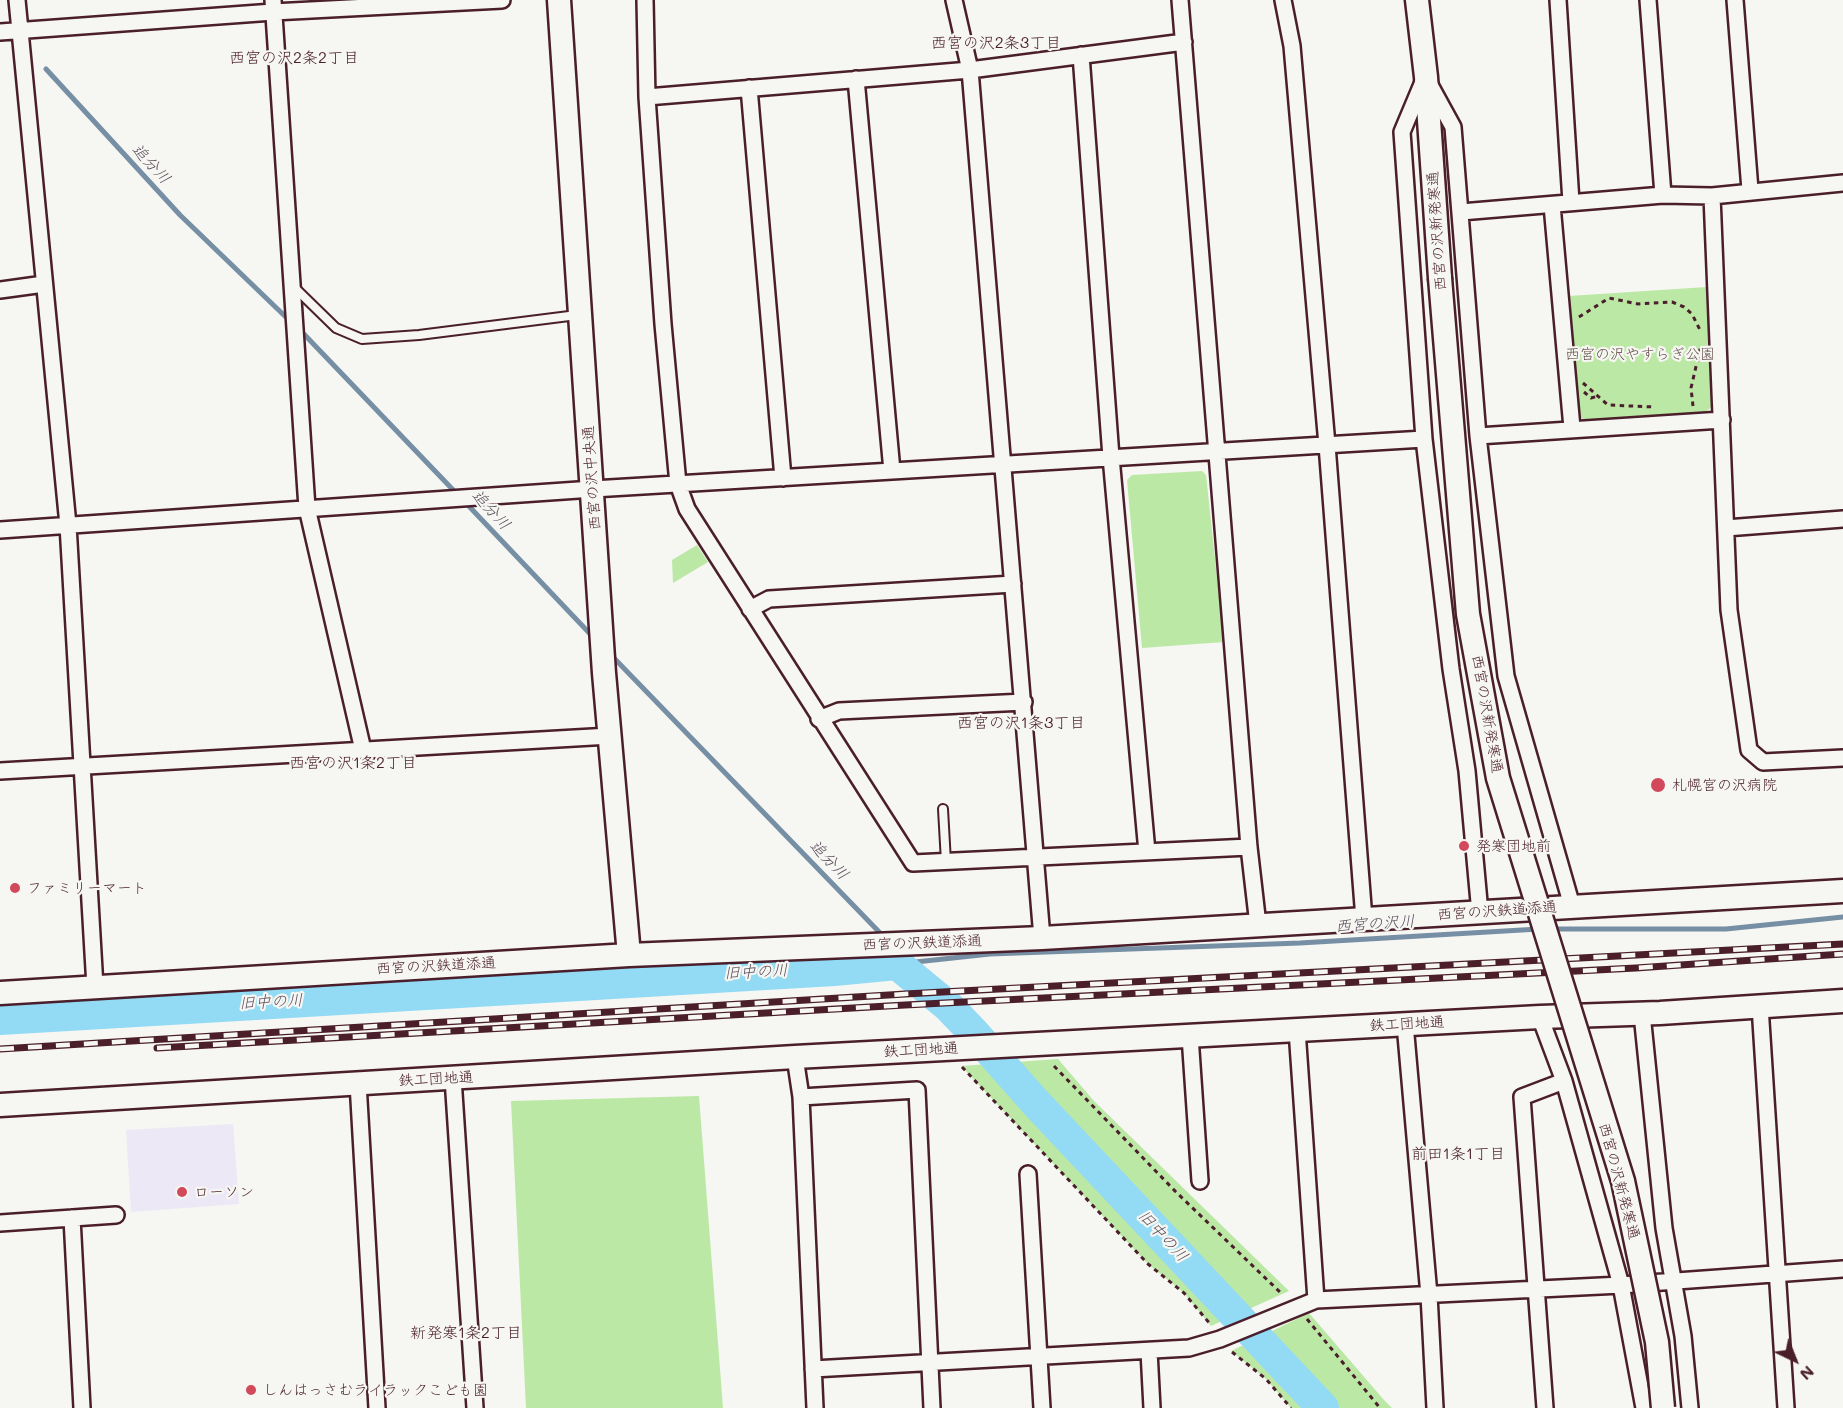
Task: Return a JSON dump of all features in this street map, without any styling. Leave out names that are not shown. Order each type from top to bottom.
[{"type":"street","points":[[17,0],[68,525],[95,987]]},
{"type":"street","points":[[0,32],[273,6],[502,0]]},
{"type":"street","name":"西宮の沢中央通","points":[[559,0],[604,673],[629,955]]},
{"type":"street","points":[[645,0],[647,97],[663,324],[678,484],[687,509],[913,863],[1249,847]]},
{"type":"street","points":[[954,0],[970,70],[1042,938]]},
{"type":"street","points":[[1180,0],[1219,451],[1249,847],[1258,925]]},
{"type":"street","points":[[1283,0],[1292,46],[1327,445],[1364,919]]},
{"type":"street","name":"西宮の沢新発寒通","points":[[1417,0],[1426,77],[1468,615],[1498,778],[1623,1181],[1657,1342],[1663,1408]]},
{"type":"street","points":[[1558,0],[1571,202]]},
{"type":"street","points":[[1648,0],[1663,195]]},
{"type":"street","points":[[1735,0],[1750,190]]},
{"type":"street","points":[[273,6],[307,508],[363,750]]},
{"type":"street","points":[[647,97],[970,70],[1184,42]]},
{"type":"street","points":[[1081,55],[1111,457],[1147,852]]},
{"type":"street","points":[[1426,77],[1453,127],[1478,436],[1506,676],[1572,906]]},
{"type":"street","points":[[1426,77],[1402,132],[1424,439],[1451,669],[1467,771],[1480,913]]},
{"type":"street","points":[[856,79],[892,471]]},
{"type":"street","points":[[749,88],[783,478]]},
{"type":"street","points":[[1461,212],[1663,195],[1712,196],[1750,190],[1843,183]]},
{"type":"street","points":[[1712,196],[1729,610],[1749,750],[1763,762],[1843,758]]},
{"type":"street","points":[[1552,205],[1572,428]]},
{"type":"street","points":[[0,290],[44,284]]},
{"type":"street","points":[[1478,436],[1572,428],[1722,420]]},
{"type":"street","points":[[0,530],[478,496],[1424,439]]},
{"type":"street","points":[[1726,528],[1843,519]]},
{"type":"street","points":[[750,609],[769,599],[1012,584]]},
{"type":"street","points":[[819,719],[839,711],[1024,702]]},
{"type":"street","points":[[0,771],[610,736]]},
{"type":"street","name":"西宮の沢鉄道添通","points":[[0,993],[629,955],[1042,938],[1843,891]]},
{"type":"street","name":"鉄工団地通","points":[[0,1105],[795,1057],[1540,1017],[1642,1014],[1843,1001]]},
{"type":"street","points":[[1760,1006],[1786,1408]]},
{"type":"street","points":[[1642,1014],[1664,1228],[1683,1336],[1689,1408]]},
{"type":"street","points":[[1540,1017],[1564,1081],[1621,1285],[1644,1408]]},
{"type":"street","points":[[1405,1024],[1429,1295],[1435,1408]]},
{"type":"street","points":[[1297,1030],[1316,1300]]},
{"type":"street","points":[[1190,1036],[1200,1181]]},
{"type":"street","points":[[795,1057],[801,1097],[815,1408]]},
{"type":"street","points":[[453,1078],[475,1408]]},
{"type":"street","points":[[1545,1408],[1522,1096],[1564,1081]]},
{"type":"street","points":[[358,1083],[377,1408]]},
{"type":"street","points":[[801,1097],[917,1090],[932,1408]]},
{"type":"street","points":[[1028,1174],[1042,1408]]},
{"type":"street","points":[[0,1223],[116,1215]]},
{"type":"street","points":[[72,1218],[82,1408]]},
{"type":"street","points":[[813,1369],[1189,1348],[1225,1337],[1316,1300],[1535,1287],[1621,1285],[1843,1269]]},
{"type":"street","points":[[1149,1351],[1152,1408]]},
{"type":"lane","points":[[293,293],[336,328],[362,339],[419,335],[581,314]]},
{"type":"lane","points":[[943,809],[946,862]]},
{"type":"path","points":[[1575,322],[1609,298],[1638,304],[1672,302],[1684,307],[1692,314],[1702,337],[1691,388],[1694,414]]},
{"type":"path","points":[[1581,374],[1582,383],[1608,405],[1662,408]]},
{"type":"path","points":[[1683,408],[1693,406]]},
{"type":"path","points":[[940,1049],[961,1066],[1148,1264],[1184,1293],[1291,1408]]},
{"type":"path","points":[[1054,1066],[1293,1308],[1380,1408]]},
{"type":"shaded area","points":[[233,1124],[239,1204],[131,1212],[126,1130]]},
{"type":"green space","name":"西宮の沢やすらぎ公園","points":[[1707,287],[1712,406],[1705,413],[1586,421],[1579,416],[1569,296]]},
{"type":"green space","points":[[1202,471],[1206,475],[1224,642],[1142,648],[1127,480],[1132,475]]},
{"type":"green space","points":[[697,545],[708,562],[673,583],[672,560]]},
{"type":"green space","points":[[1058,1059],[1094,1101],[1289,1291],[1211,1326],[1184,1293],[1148,1264],[961,1066]]},
{"type":"green space","points":[[699,1096],[723,1408],[526,1408],[511,1101]]},
{"type":"green space","points":[[1309,1313],[1392,1408],[1291,1408],[1266,1379],[1231,1351]]},
{"type":"waterway","name":"追分川","points":[[46,69],[180,215],[291,322]]},
{"type":"waterway","name":"追分川","points":[[300,330],[457,494]]},
{"type":"waterway","name":"追分川","points":[[464,501],[594,638]]},
{"type":"waterway","name":"追分川","points":[[611,655],[884,937]]},
{"type":"waterway","name":"西宮の沢川","points":[[1551,929],[1726,929],[1843,917]]},
{"type":"waterway","name":"西宮の沢川","points":[[897,964],[990,954],[1300,943],[1539,929]]},
{"type":"waterway","name":"追分川","points":[[899,952],[909,961]]},
{"type":"waterway","name":"旧中の川","points":[[0,1019],[834,970],[897,964],[948,1006],[974,1033],[1036,1103],[1323,1408]]},
{"type":"railway","points":[[0,1049],[905,994],[1843,944]]},
{"type":"railway","points":[[157,1048],[905,1005],[1636,968],[1843,954]]},
{"type":"place","name":"札幌宮の沢病院","points":[[1658,785]]},
{"type":"place","name":"発寒団地前","points":[[1464,846]]},
{"type":"place","name":"ファミリーマート","points":[[15,888]]},
{"type":"place","name":"ローソン","points":[[182,1192]]},
{"type":"place","name":"しんはっさむライラックこども園","points":[[251,1390]]},
{"type":"district","name":"西宮の沢2条3丁目","points":[[996,43]]},
{"type":"district","name":"西宮の沢2条2丁目","points":[[294,58]]},
{"type":"district","name":"西宮の沢1条3丁目","points":[[1021,723]]},
{"type":"district","name":"西宮の沢1条2丁目","points":[[353,763]]},
{"type":"district","name":"前田1条1丁目","points":[[1458,1154]]},
{"type":"district","name":"新発寒1条2丁目","points":[[466,1333]]}]
